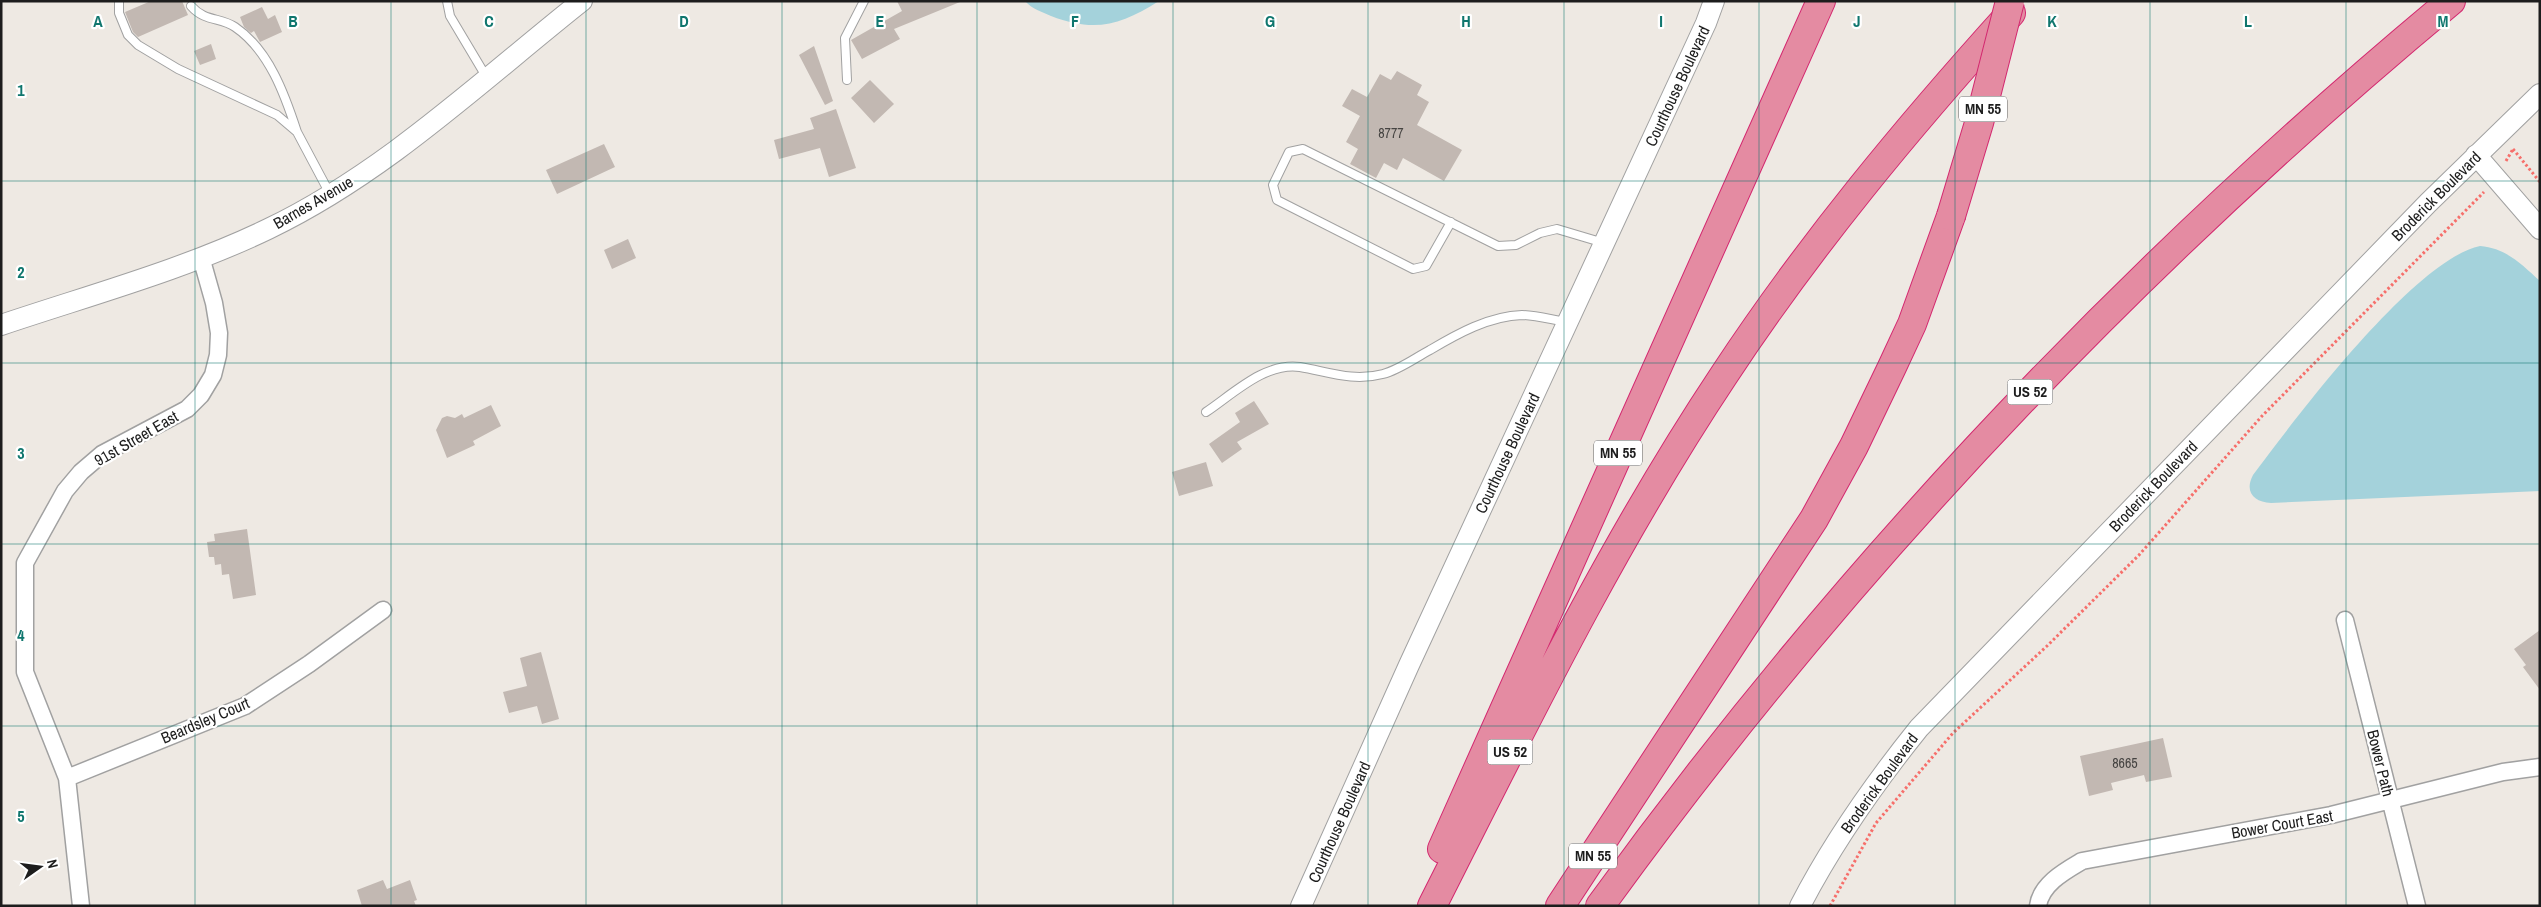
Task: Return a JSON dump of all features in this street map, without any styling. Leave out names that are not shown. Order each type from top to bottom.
[{"type":"highway","name":"MN 55","points":[[1417,906],[1486,746],[1821,1]]},
{"type":"highway","name":"MN 55","points":[[1560,906],[1814,519],[1854,446],[1912,324],[1951,216],[1980,123],[2010,1]]},
{"type":"highway","name":"US 52","points":[[1432,906],[1589,599],[1724,374],[1771,307],[1879,164],[2022,1]]},
{"type":"highway","name":"US 52","points":[[1600,906],[1662,820],[1798,649],[1891,541],[2034,387],[2149,270],[2251,175],[2325,107],[2451,1]]},
{"type":"street","name":"Barnes Avenue","points":[[1,325],[201,257],[268,229],[330,194],[406,143],[582,1]]},
{"type":"street","name":"Courthouse Boulevard","points":[[1301,906],[1567,322],[1706,23],[1714,1]]},
{"type":"street","name":"Broderick Boulevard","points":[[1800,906],[1830,851],[1862,802],[1919,728],[2476,155],[2540,94]]},
{"type":"street","points":[[2476,155],[2540,229]]},
{"type":"street","name":"91st Street East","points":[[81,906],[67,778],[25,672],[25,563],[65,490],[81,472],[102,454],[187,408],[201,395],[213,375],[218,355],[219,333],[214,303],[201,257]]},
{"type":"street","name":"Beardsley Court","points":[[67,778],[245,706],[309,664],[383,610]]},
{"type":"street","name":"Bower Path","points":[[2345,620],[2417,906]]},
{"type":"street","name":"Bower Court East","points":[[2038,903],[2057,875],[2082,861],[2331,815],[2390,802],[2503,772],[2540,767]]},
{"type":"lane","points":[[119,1],[119,13],[128,35],[138,46],[178,69],[277,115],[297,132]]},
{"type":"lane","points":[[446,1],[450,16],[487,78]]},
{"type":"lane","points":[[847,80],[846,38],[864,1]]},
{"type":"lane","points":[[191,6],[199,16],[233,26],[254,43],[272,71],[297,132],[330,194]]},
{"type":"lane","points":[[1451,222],[1426,266],[1413,269],[1277,200],[1272,185],[1289,152],[1303,149],[1451,222],[1498,246],[1516,245],[1540,233],[1557,229],[1604,243]]},
{"type":"lane","points":[[1206,412],[1256,378],[1271,371],[1300,367],[1346,378],[1368,378],[1386,374],[1452,337],[1498,319],[1522,315],[1567,322]]},
{"type":"path","points":[[1830,906],[1876,823],[1953,733],[2047,646],[2139,555],[2262,416],[2496,179],[2513,149],[2520,142]]},
{"type":"path","points":[[2513,149],[2540,182]]},
{"type":"water","points":[[1025,1],[1159,1],[1120,21],[1094,25],[1081,24],[1051,16],[1034,8]]},
{"type":"water","points":[[2480,246],[2505,253],[2520,263],[2540,281],[2540,491],[2271,503],[2255,498],[2250,491],[2250,481],[2253,475],[2326,382],[2358,345],[2390,310],[2423,280],[2453,258]]},
{"type":"building","points":[[151,1],[182,1],[188,15],[138,37],[133,32],[125,12]]},
{"type":"building","points":[[897,1],[960,2],[894,29],[900,39],[862,59],[851,40],[902,11]]},
{"type":"building","points":[[262,7],[268,19],[275,15],[282,32],[260,42],[254,31],[251,33],[244,27],[240,17]]},
{"type":"building","points":[[211,44],[216,59],[200,65],[194,51]]},
{"type":"building","points":[[814,46],[833,101],[825,105],[799,55]]},
{"type":"building","points":[[1397,71],[1422,85],[1417,95],[1429,102],[1417,125],[1462,150],[1444,181],[1403,158],[1397,170],[1384,163],[1376,178],[1350,164],[1358,149],[1346,142],[1360,116],[1342,106],[1352,89],[1367,97],[1380,74],[1391,80]]},
{"type":"building","points":[[870,80],[894,104],[874,123],[851,98]]},
{"type":"building","points":[[836,109],[856,168],[829,177],[820,148],[779,159],[774,140],[814,129],[810,118]]},
{"type":"building","points":[[604,144],[615,167],[557,194],[546,170]]},
{"type":"building","points":[[628,239],[636,258],[612,269],[604,250]]},
{"type":"building","points":[[1254,401],[1269,424],[1237,442],[1242,449],[1222,463],[1209,444],[1240,422],[1235,413]]},
{"type":"building","points":[[491,405],[501,426],[473,441],[475,445],[447,458],[436,430],[442,418],[447,416],[455,418],[462,414],[464,418]]},
{"type":"building","points":[[1206,462],[1213,486],[1179,496],[1172,472]]},
{"type":"building","points":[[247,529],[256,595],[233,599],[229,574],[222,575],[221,564],[215,565],[214,557],[209,557],[207,542],[215,541],[214,534]]},
{"type":"building","points":[[2540,630],[2540,690],[2523,667],[2526,665],[2514,649]]},
{"type":"building","points":[[541,652],[559,719],[542,724],[537,706],[509,713],[503,692],[527,686],[520,658]]},
{"type":"building","points":[[2163,738],[2172,777],[2146,782],[2144,775],[2111,783],[2113,790],[2089,796],[2080,756]]},
{"type":"building","points":[[383,880],[387,889],[410,880],[417,900],[414,901],[416,906],[362,906],[357,890]]}]
